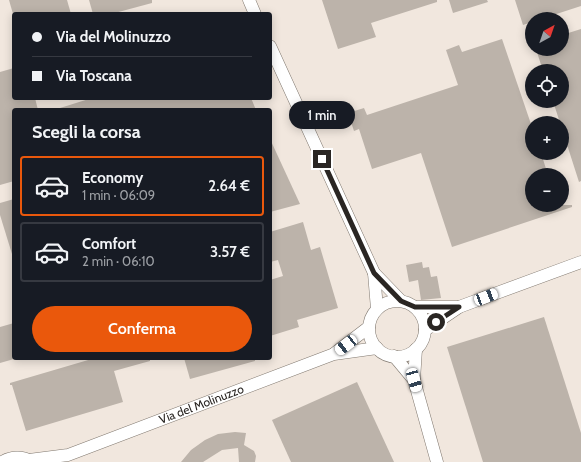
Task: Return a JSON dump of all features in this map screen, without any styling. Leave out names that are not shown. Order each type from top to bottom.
[{"type":"street","points":[[249,0],[254,12]]},
{"type":"street","points":[[272,50],[374,273],[401,301],[415,307],[421,313],[425,330],[421,344],[406,355],[394,356],[385,354],[377,348],[370,335],[369,327],[377,309],[384,304],[401,301]]},
{"type":"street","points":[[425,330],[459,307],[581,262]]},
{"type":"street","points":[[374,273],[377,309]]},
{"type":"street","points":[[415,307],[459,307]]},
{"type":"street","name":"Via del Molinuzzo","points":[[334,354],[369,327]]},
{"type":"street","name":"Via del Molinuzzo","points":[[1,461],[20,457],[31,461],[65,459],[334,354],[377,348]]},
{"type":"street","points":[[416,349],[414,380],[437,462]]},
{"type":"street","points":[[394,356],[414,380]]},
{"type":"building","points":[[9,0],[67,0],[70,12],[12,12]]},
{"type":"building","points":[[89,0],[152,0],[152,3],[118,12],[92,12]]},
{"type":"building","points":[[322,0],[437,0],[437,2],[371,23],[376,37],[338,49]]},
{"type":"building","points":[[449,0],[487,0],[488,2],[453,13]]},
{"type":"building","points":[[515,0],[581,0],[581,6],[563,12],[525,12],[525,24],[523,25]]},
{"type":"building","points":[[581,29],[581,181],[579,182],[569,151],[569,116],[558,116],[555,108],[569,108],[569,64],[541,64],[538,56],[569,56],[569,33]]},
{"type":"building","points":[[502,39],[528,116],[525,116],[525,160],[543,160],[546,168],[525,168],[525,212],[557,212],[452,247],[421,153],[372,169],[359,129],[354,131],[348,113],[364,108],[367,115],[458,85],[446,50],[459,45],[462,52]]},
{"type":"building","points":[[12,69],[12,100],[36,100],[38,108],[12,108],[12,182],[0,185],[0,72]]},
{"type":"building","points":[[86,100],[252,100],[255,108],[60,108]]},
{"type":"building","points":[[272,143],[300,204],[272,211]]},
{"type":"building","points":[[12,200],[12,254],[0,215],[0,203]]},
{"type":"building","points":[[303,222],[311,250],[320,247],[338,308],[297,320],[299,327],[272,335],[272,279],[283,276],[278,260],[272,262],[272,231]]},
{"type":"building","points":[[422,262],[423,268],[429,267],[431,277],[437,276],[441,298],[421,300],[418,280],[409,282],[406,265]]},
{"type":"building","points":[[544,317],[581,433],[581,462],[483,462],[447,347]]},
{"type":"building","points":[[12,324],[12,360],[0,363],[0,327]]},
{"type":"building","points":[[88,360],[150,360],[114,371],[123,402],[26,431],[12,385],[10,385],[10,383]]},
{"type":"building","points":[[185,360],[255,360],[255,361],[190,379]]},
{"type":"building","points":[[357,382],[394,462],[291,462],[272,420]]},
{"type":"building","points":[[235,432],[246,433],[244,445],[254,451],[256,456],[255,462],[239,462],[238,448],[222,450],[203,462],[181,462],[191,450],[205,440],[218,434]]},
{"type":"route","points":[[322,159],[374,273],[401,301],[415,307],[459,307],[436,322]]}]
